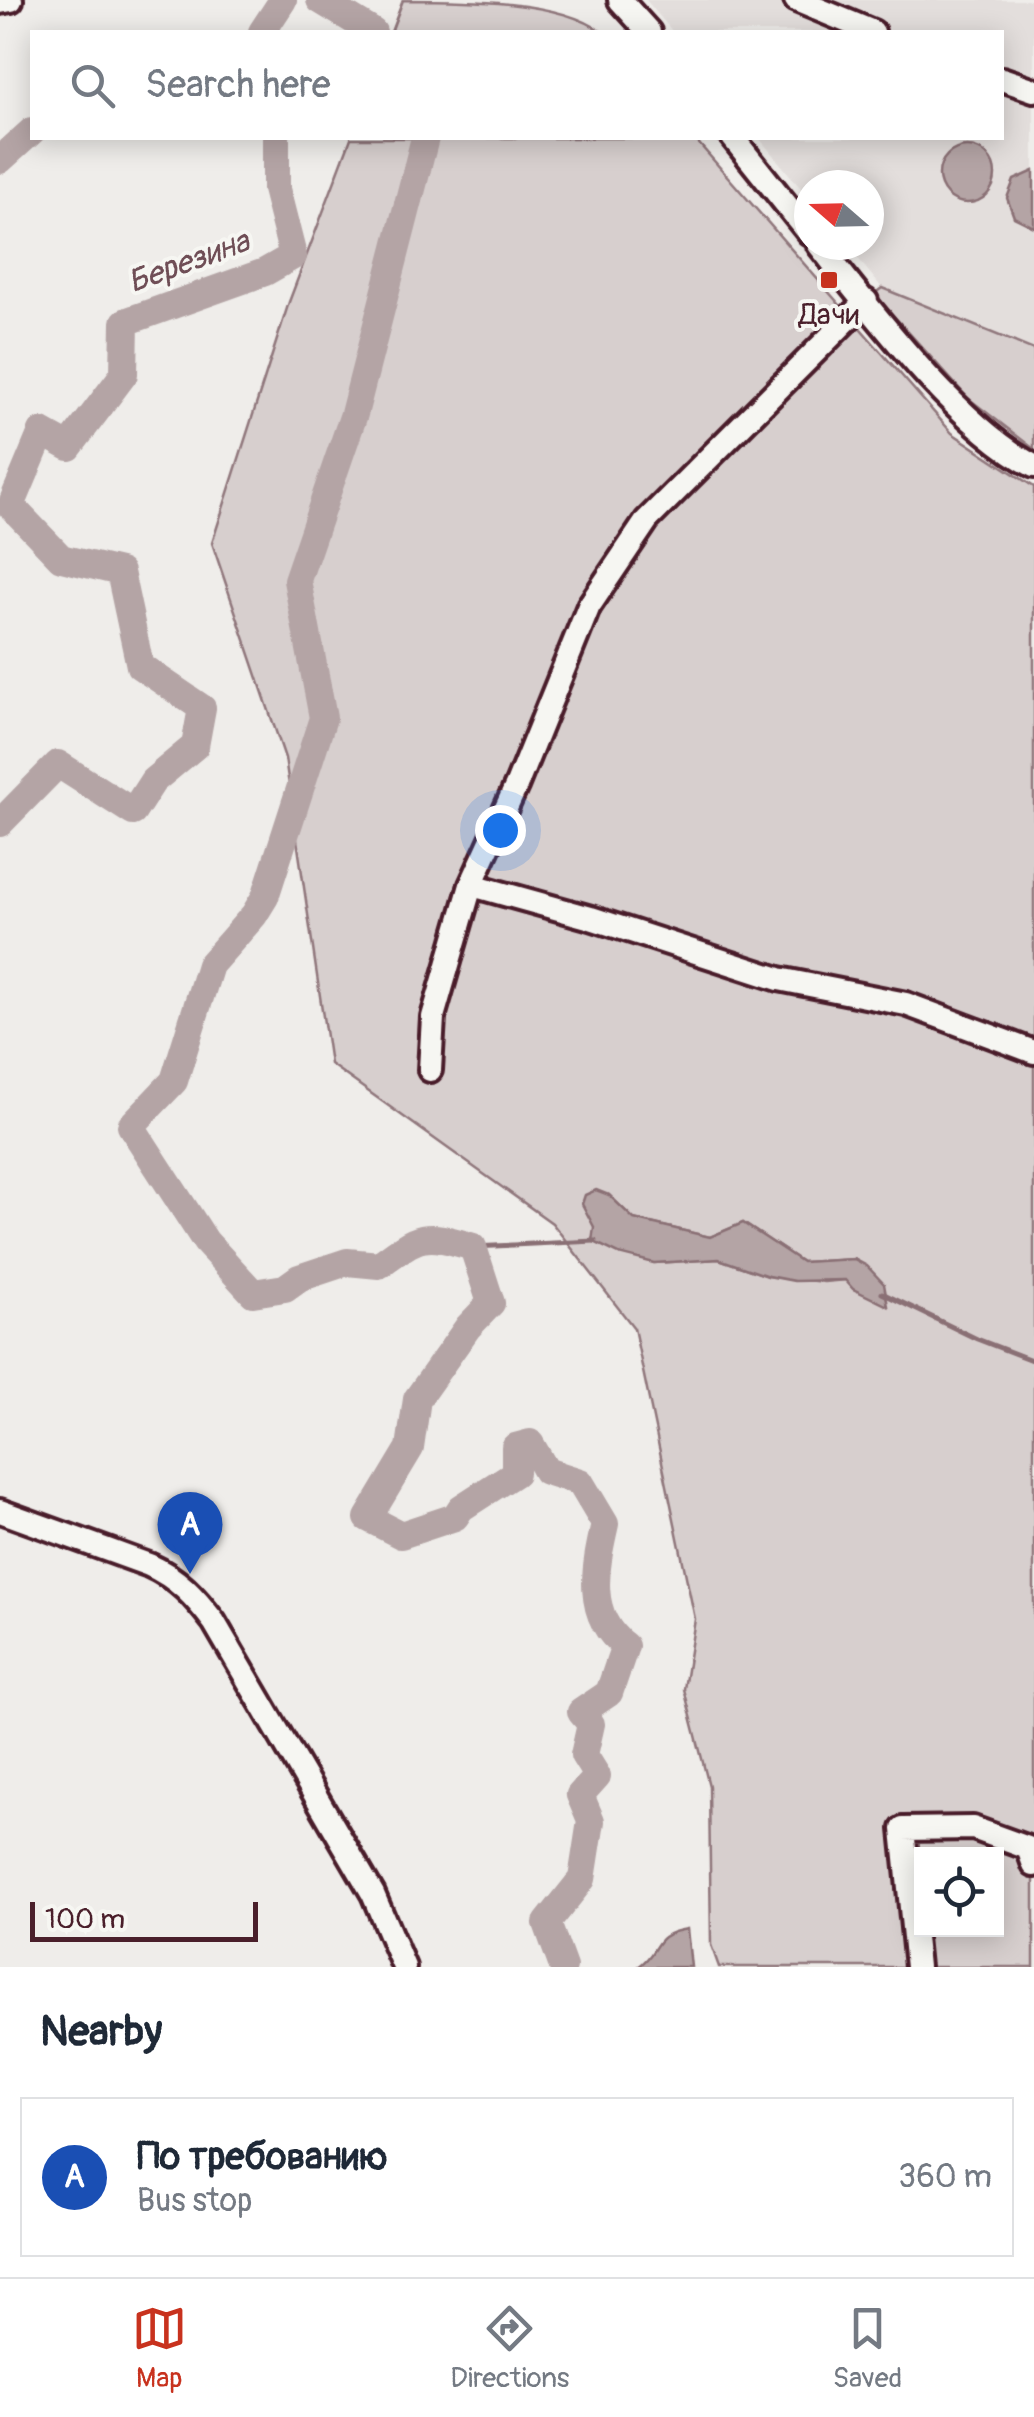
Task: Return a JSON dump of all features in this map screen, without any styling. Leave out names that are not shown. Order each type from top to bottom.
[{"type":"street","points":[[0,2],[11,0]]},
{"type":"street","points":[[620,0],[647,30]]},
{"type":"street","points":[[796,0],[868,30]]},
{"type":"street","points":[[1004,80],[1034,90]]},
{"type":"street","points":[[735,140],[794,214]]},
{"type":"street","points":[[831,260],[947,397],[983,430],[1034,466]]},
{"type":"street","points":[[430,1070],[433,1016],[472,885],[589,606],[647,520],[866,302]]},
{"type":"street","points":[[472,885],[591,918],[779,979],[906,1004],[1034,1052]]},
{"type":"street","points":[[0,1511],[149,1565],[170,1575],[196,1598],[214,1622],[373,1894],[404,1967]]},
{"type":"street","points":[[916,1967],[903,1830],[973,1828],[1028,1848],[1034,1865]]},
{"type":"shaded area","points":[[403,0],[536,8],[584,21],[599,30],[392,30]]},
{"type":"shaded area","points":[[646,0],[1034,0],[1034,350],[882,288],[859,260],[884,260],[884,170],[794,170],[794,180],[761,140],[1004,140],[1004,30],[671,30]]},
{"type":"shaded area","points":[[350,140],[696,140],[794,252],[794,260],[801,260],[952,433],[1034,487],[1034,1967],[719,1967],[711,1945],[709,1786],[684,1689],[695,1619],[634,1328],[552,1223],[330,1064],[285,758],[212,543],[289,302]],"holes":[[[609,1195],[633,1219],[710,1237],[743,1223],[802,1262],[854,1259],[845,1280],[824,1282],[768,1276],[719,1259],[654,1263],[592,1241]]]},
{"type":"shaded area","points":[[967,147],[987,155],[995,175],[987,195],[967,203],[947,195],[939,175],[947,155]]},
{"type":"shaded area","points":[[1034,171],[1034,227],[1014,217],[1007,198],[1014,180]]},
{"type":"shaded area","points":[[882,288],[1034,350],[1034,449],[968,398],[874,294]]},
{"type":"shaded area","points":[[596,1190],[609,1195],[634,1219],[710,1237],[743,1223],[802,1262],[854,1259],[884,1284],[888,1306],[853,1289],[845,1280],[794,1281],[719,1259],[654,1263],[619,1254],[592,1241],[594,1227],[582,1204],[585,1195]]},
{"type":"shaded area","points":[[687,1929],[691,1967],[638,1967],[661,1939]]},
{"type":"waterway","points":[[263,30],[283,0]]},
{"type":"waterway","points":[[320,0],[370,30]]},
{"type":"waterway","points":[[0,160],[30,133]]},
{"type":"waterway","name":"Березина","points":[[0,823],[58,764],[133,812],[153,781],[195,746],[202,708],[140,666],[120,572],[61,558],[11,506],[42,432],[69,447],[124,374],[125,322],[265,272],[293,256],[276,189],[276,140]]},
{"type":"waterway","points":[[424,140],[354,414],[297,580],[323,718],[265,897],[210,965],[174,1081],[131,1126],[206,1242],[253,1293],[285,1288],[299,1278],[347,1262],[379,1265],[423,1239],[443,1239],[473,1247],[491,1303],[468,1327],[417,1399],[410,1448],[368,1518],[401,1535],[455,1517],[461,1508],[515,1473],[515,1447],[530,1443],[546,1471],[580,1482],[605,1524],[596,1574],[598,1606],[612,1634],[625,1646],[609,1693],[581,1712],[591,1724],[584,1755],[597,1776],[580,1795],[591,1821],[582,1879],[547,1923],[563,1967]]},
{"type":"waterway","points":[[473,1247],[595,1241]]},
{"type":"waterway","points":[[882,1293],[977,1339],[1034,1361]]},
{"type":"place","name":"Дачи","points":[[829,280]]},
{"type":"place","name":"По требованию","points":[[190,1574]]}]
